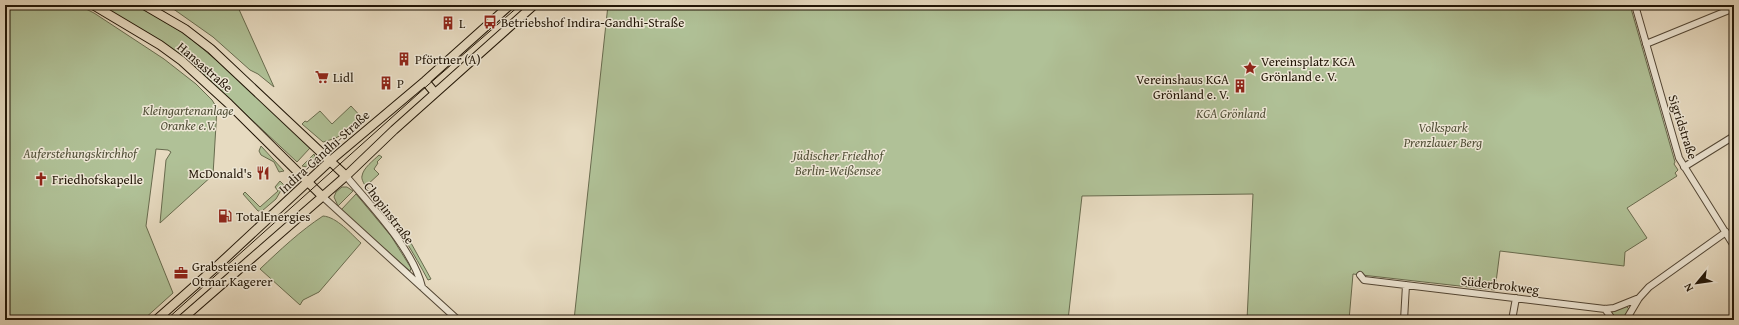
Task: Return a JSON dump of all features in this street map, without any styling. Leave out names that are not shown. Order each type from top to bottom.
[{"type":"main road","name":"Hansastraße","points":[[93,5],[160,45],[182,61],[229,104],[323,196]]},
{"type":"main road","name":"Hansastraße","points":[[144,5],[185,29],[211,49],[346,176]]},
{"type":"main road","name":"Indira-Gandhi-Straße","points":[[156,320],[216,267],[330,161],[425,81],[510,5]]},
{"type":"main road","points":[[181,320],[346,176],[435,93],[534,5]]},
{"type":"main road","points":[[425,81],[435,93]]},
{"type":"street","name":"Sigridstraße","points":[[1635,5],[1679,158],[1734,246]]},
{"type":"street","points":[[1646,44],[1734,8]]},
{"type":"street","points":[[1684,167],[1734,136]]},
{"type":"street","name":"Chopinstraße","points":[[346,176],[397,239],[419,277],[422,287]]},
{"type":"street","name":"Chopinstraße","points":[[323,196],[458,320]]},
{"type":"street","points":[[1626,320],[1639,298],[1649,287],[1726,232]]},
{"type":"street","name":"Süderbrokweg","points":[[1360,274],[1364,280],[1605,309],[1614,308],[1639,298]]},
{"type":"street","points":[[1404,320],[1406,285]]},
{"type":"street","points":[[1512,320],[1516,298]]},
{"type":"street","points":[[1605,309],[1613,320]]},
{"type":"green space","name":"Auferstehungskirchhof","points":[[5,5],[78,5],[94,13],[164,59],[196,84],[212,100],[217,108],[213,175],[160,223],[166,160],[171,152],[168,150],[156,149],[146,226],[173,293],[143,320],[5,320]]},
{"type":"green space","points":[[101,5],[137,5],[185,34],[240,80],[310,148],[297,162],[203,74],[165,45]]},
{"type":"green space","points":[[161,5],[237,5],[274,87],[258,74],[250,70],[213,37],[172,8],[168,9]]},
{"type":"green space","points":[[608,5],[1630,5],[1675,162],[1674,164],[1678,170],[1675,173],[1677,176],[1627,208],[1647,238],[1625,252],[1624,266],[1500,251],[1495,290],[1353,274],[1349,320],[1247,320],[1253,194],[1082,196],[1068,320],[574,320]]},
{"type":"green space","points":[[351,106],[363,119],[349,130],[335,138],[323,142],[302,124],[305,121],[307,122],[320,111],[332,124]]},
{"type":"green space","points":[[261,146],[284,171],[279,172],[274,162],[261,155],[259,151]]},
{"type":"green space","points":[[314,154],[317,163],[316,169],[302,166]]},
{"type":"green space","points":[[379,155],[382,157],[377,162],[378,163],[374,169],[379,174],[366,186],[411,243],[431,279],[428,280],[400,232],[363,182],[362,176],[364,170]]},
{"type":"green space","points":[[280,181],[284,185],[276,199],[262,211],[258,211],[243,194],[245,192],[260,207],[278,191],[275,187]]},
{"type":"green space","points":[[342,187],[347,187],[353,191],[338,206],[334,197],[336,192]]},
{"type":"green space","points":[[356,194],[391,236],[411,268],[410,271],[341,210]]},
{"type":"green space","points":[[323,216],[333,219],[339,223],[361,243],[319,292],[303,300],[300,305],[260,269],[298,234]]},
{"type":"green space","points":[[1626,306],[1629,309],[1622,320],[1616,320],[1611,311]]},
{"type":"tram line","points":[[166,320],[428,85],[520,5]]},
{"type":"place","name":"Betriebshof Indira-Gandhi-Straße","points":[[490,22]]},
{"type":"place","name":"L","points":[[448,23]]},
{"type":"place","name":"Pförtner (A)","points":[[404,59]]},
{"type":"place","name":"Vereinsplatz KGA Grönland e. V.","points":[[1250,68]]},
{"type":"place","name":"Lidl","points":[[322,77]]},
{"type":"place","name":"P","points":[[386,83]]},
{"type":"place","name":"Vereinshaus KGA Grönland e. V.","points":[[1240,86]]},
{"type":"place","name":"McDonald's","points":[[263,173]]},
{"type":"place","name":"Friedhofskapelle","points":[[41,179]]},
{"type":"place","name":"TotalEnergies","points":[[225,216]]},
{"type":"place","name":"Grabsteiene Otmar Kagerer","points":[[181,273]]},
{"type":"park label","name":"KGA Grönland","points":[[1231,113]]},
{"type":"park label","name":"Kleingartenanlage Oranke e.V.","points":[[188,118]]},
{"type":"park label","name":"Volkspark Prenzlauer Berg","points":[[1443,134]]},
{"type":"park label","name":"Jüdischer Friedhof Berlin-Weißensee","points":[[838,162]]}]
